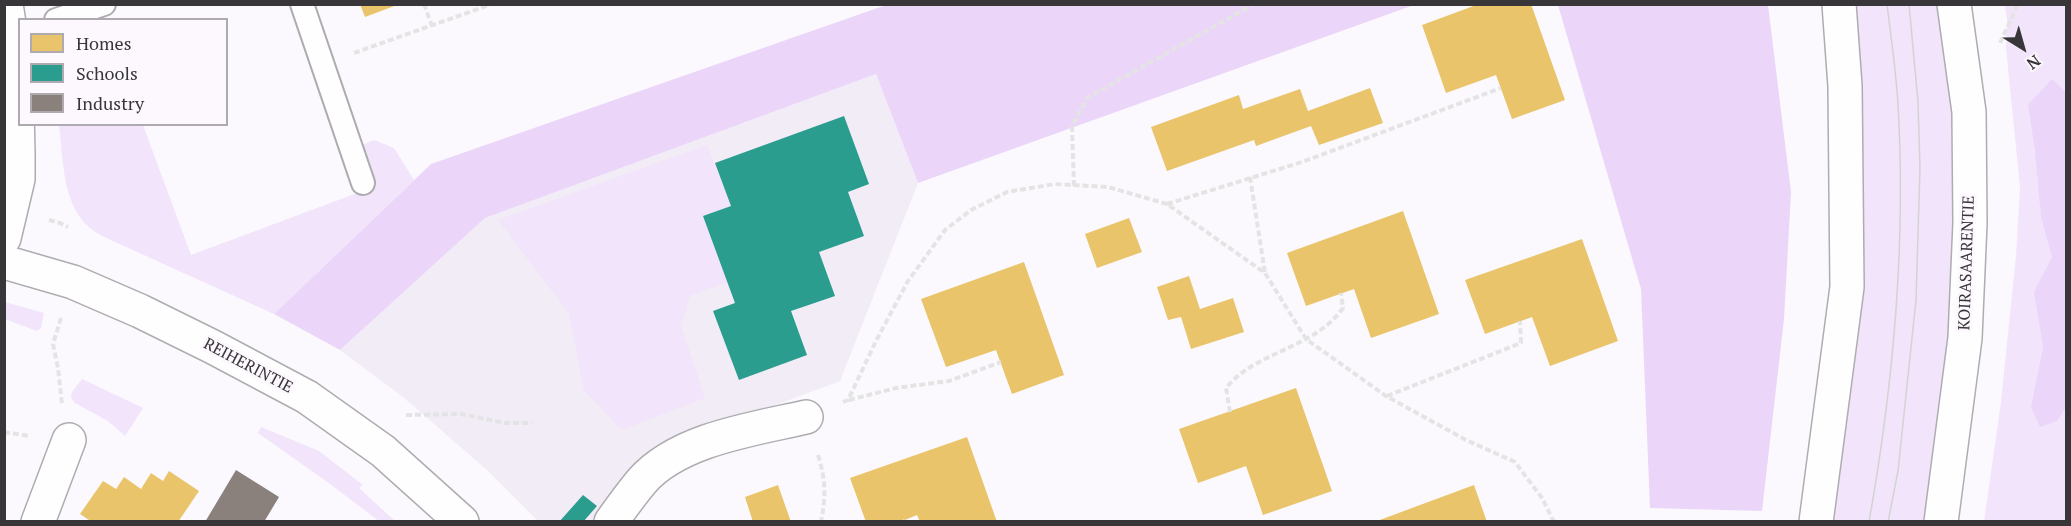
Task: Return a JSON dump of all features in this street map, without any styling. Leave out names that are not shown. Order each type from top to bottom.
[{"type":"street","points":[[1816,522],[1847,287],[1845,86],[1839,4]]},
{"type":"street","name":"KOIRASAARENTIE","points":[[1941,522],[1965,338],[1970,223],[1969,112],[1954,4]]},
{"type":"street","points":[[4,238],[18,179],[16,69],[12,20]]},
{"type":"street","name":"REIHERINTIE","points":[[4,262],[73,282],[140,311],[307,397],[383,451],[462,522]]},
{"type":"street","points":[[611,522],[643,480],[672,457],[719,438],[806,417]]},
{"type":"street","points":[[38,522],[69,440]]},
{"type":"lane","points":[[62,18],[104,4]]},
{"type":"lane","points":[[302,4],[363,183]]},
{"type":"path","points":[[424,4],[432,26]]},
{"type":"path","points":[[322,64],[492,4]]},
{"type":"path","points":[[1074,186],[1072,126],[1087,98],[1254,4]]},
{"type":"path","points":[[1999,44],[2018,4]]},
{"type":"path","points":[[1167,204],[1302,162],[1501,88]]},
{"type":"path","points":[[1250,177],[1266,273],[1306,339],[1386,396],[1466,440],[1515,462],[1542,498],[1554,522]]},
{"type":"path","points":[[848,400],[908,281],[945,230],[971,210],[1007,192],[1055,184],[1108,187],[1167,204],[1266,273]]},
{"type":"path","points":[[1230,412],[1226,388],[1244,371],[1306,339],[1336,318],[1343,308],[1341,293]]},
{"type":"path","points":[[1386,396],[1521,343],[1520,321]]},
{"type":"path","points":[[52,344],[69,440]]},
{"type":"path","points":[[821,522],[826,495],[824,476],[806,417],[848,400],[896,388],[949,381],[1001,362]]},
{"type":"path","points":[[406,416],[461,414],[505,423],[532,423]]},
{"type":"shaded area","points":[[889,4],[1414,5],[918,183],[876,74],[485,218],[340,350],[274,314],[431,164]]},
{"type":"shaded area","points":[[1558,5],[1768,5],[1791,192],[1784,319],[1762,511],[1650,508],[1641,289]]},
{"type":"shaded area","points":[[1850,5],[1946,5],[1956,107],[1953,314],[1927,521],[1829,522]]},
{"type":"shaded area","points":[[2005,5],[2066,5],[2066,521],[1984,522],[2001,402],[2016,256],[2020,187],[2006,48]]},
{"type":"shaded area","points":[[876,74],[918,183],[840,381],[677,442],[639,466],[593,521],[538,521],[487,470],[403,397],[340,350],[485,218]]},
{"type":"shaded area","points":[[2052,79],[2066,92],[2066,407],[2057,421],[2040,427],[2031,407],[2043,347],[2034,292],[2052,257],[2041,217],[2028,105]]},
{"type":"shaded area","points":[[59,126],[143,126],[191,255],[376,186],[360,146],[374,140],[394,148],[414,180],[274,314],[91,229],[73,206],[63,165]]},
{"type":"shaded area","points":[[707,145],[731,206],[704,216],[728,282],[690,296],[681,326],[705,398],[622,430],[584,390],[569,313],[498,220]]},
{"type":"shaded area","points":[[5,302],[44,313],[41,328],[37,331],[5,319]]},
{"type":"shaded area","points":[[82,379],[143,408],[125,436],[108,421],[75,403],[71,398],[72,392]]},
{"type":"shaded area","points":[[261,427],[319,451],[363,485],[359,488],[395,521],[379,521],[258,433]]},
{"type":"building: Homes","points":[[360,4],[397,4],[397,5],[365,17]]},
{"type":"building: Homes","points":[[1479,4],[1531,4],[1565,100],[1512,119],[1496,75],[1446,93],[1422,25]]},
{"type":"building: Homes","points":[[1370,88],[1383,123],[1319,145],[1311,126],[1256,146],[1254,140],[1167,171],[1151,127],[1239,95],[1243,109],[1300,89],[1308,111]]},
{"type":"building: Homes","points":[[1403,211],[1439,314],[1371,338],[1354,289],[1306,306],[1287,253]]},
{"type":"building: Homes","points":[[1129,218],[1142,252],[1097,268],[1085,234]]},
{"type":"building: Homes","points":[[1582,239],[1618,341],[1550,366],[1532,317],[1485,334],[1465,280]]},
{"type":"building: Homes","points":[[1024,262],[1064,375],[1012,394],[996,350],[946,367],[921,299]]},
{"type":"building: Homes","points":[[1189,276],[1200,309],[1233,298],[1244,332],[1191,349],[1181,317],[1168,320],[1157,287]]},
{"type":"building: Homes","points":[[1296,388],[1332,491],[1263,515],[1246,466],[1198,483],[1179,429]]},
{"type":"building: Homes","points":[[967,437],[997,522],[920,522],[917,515],[900,522],[866,522],[850,478]]},
{"type":"building: Homes","points":[[169,471],[199,491],[178,522],[92,522],[80,514],[103,481],[116,489],[124,477],[141,489],[151,473],[163,481]]},
{"type":"building: Homes","points":[[778,485],[791,522],[753,522],[745,497]]},
{"type":"building: Homes","points":[[1474,485],[1487,522],[1377,522],[1377,521]]},
{"type":"building: Schools","points":[[844,116],[869,184],[848,192],[864,236],[819,252],[835,296],[791,311],[807,355],[739,380],[713,311],[735,303],[703,216],[731,206],[715,163]]},
{"type":"building: Schools","points":[[583,495],[597,506],[583,522],[559,522]]},
{"type":"building: Industry","points":[[236,470],[279,497],[264,522],[205,522]]},
{"type":"tram line","points":[[1869,522],[1891,367],[1899,261],[1898,104],[1887,4]]},
{"type":"tram line","points":[[1888,522],[1898,471],[1916,300],[1920,168],[1918,102],[1909,4]]}]
